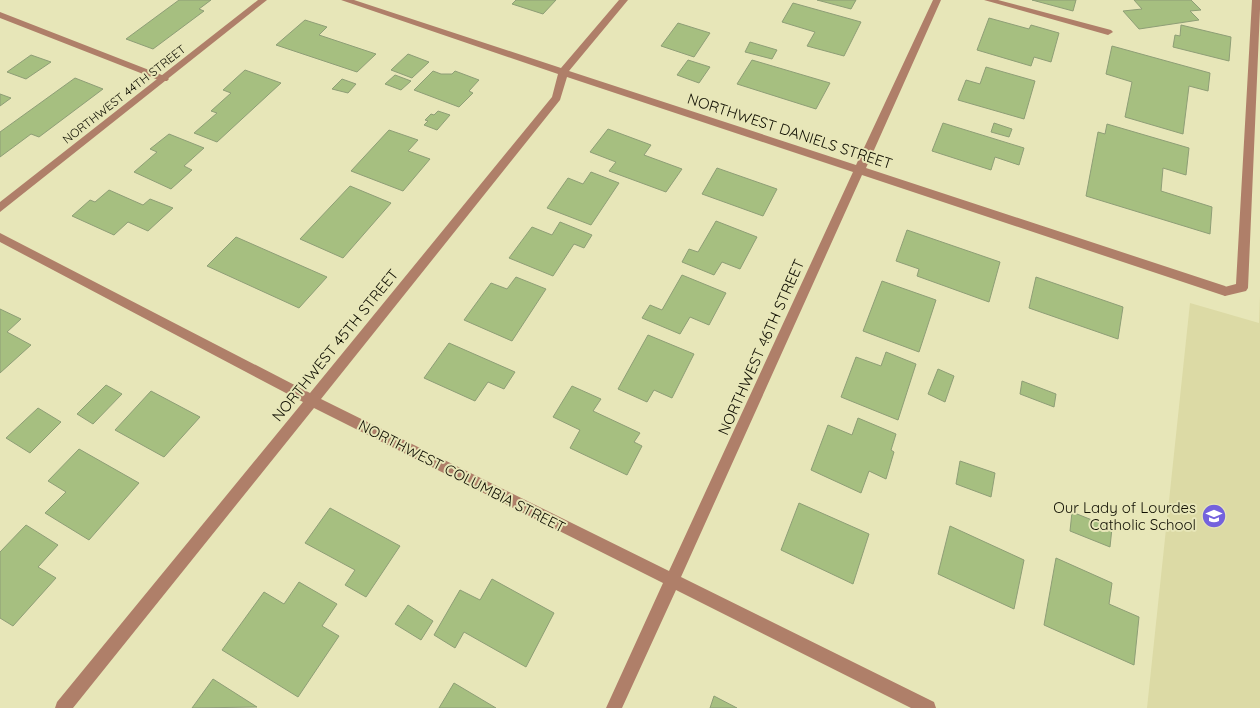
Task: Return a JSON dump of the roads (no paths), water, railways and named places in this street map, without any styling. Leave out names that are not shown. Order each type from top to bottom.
[{"type":"street","name":"NORTHWEST 44TH STREET","points":[[0,208],[263,0]]},
{"type":"street","name":"NORTHWEST DANIELS STREET","points":[[345,0],[1225,291],[1242,288],[1256,0]]},
{"type":"street","name":"NORTHWEST 45TH STREET","points":[[63,708],[557,98],[563,72],[624,0]]},
{"type":"street","name":"NORTHWEST 46TH STREET","points":[[614,708],[937,0]]},
{"type":"street","points":[[988,0],[1108,32]]},
{"type":"street","points":[[0,15],[164,79]]},
{"type":"street","name":"NORTHWEST COLUMBIA STREET","points":[[0,237],[311,400],[928,708]]},
{"type":"place","name":"Our Lady of Lourdes Catholic School","points":[[1214,516]]}]
